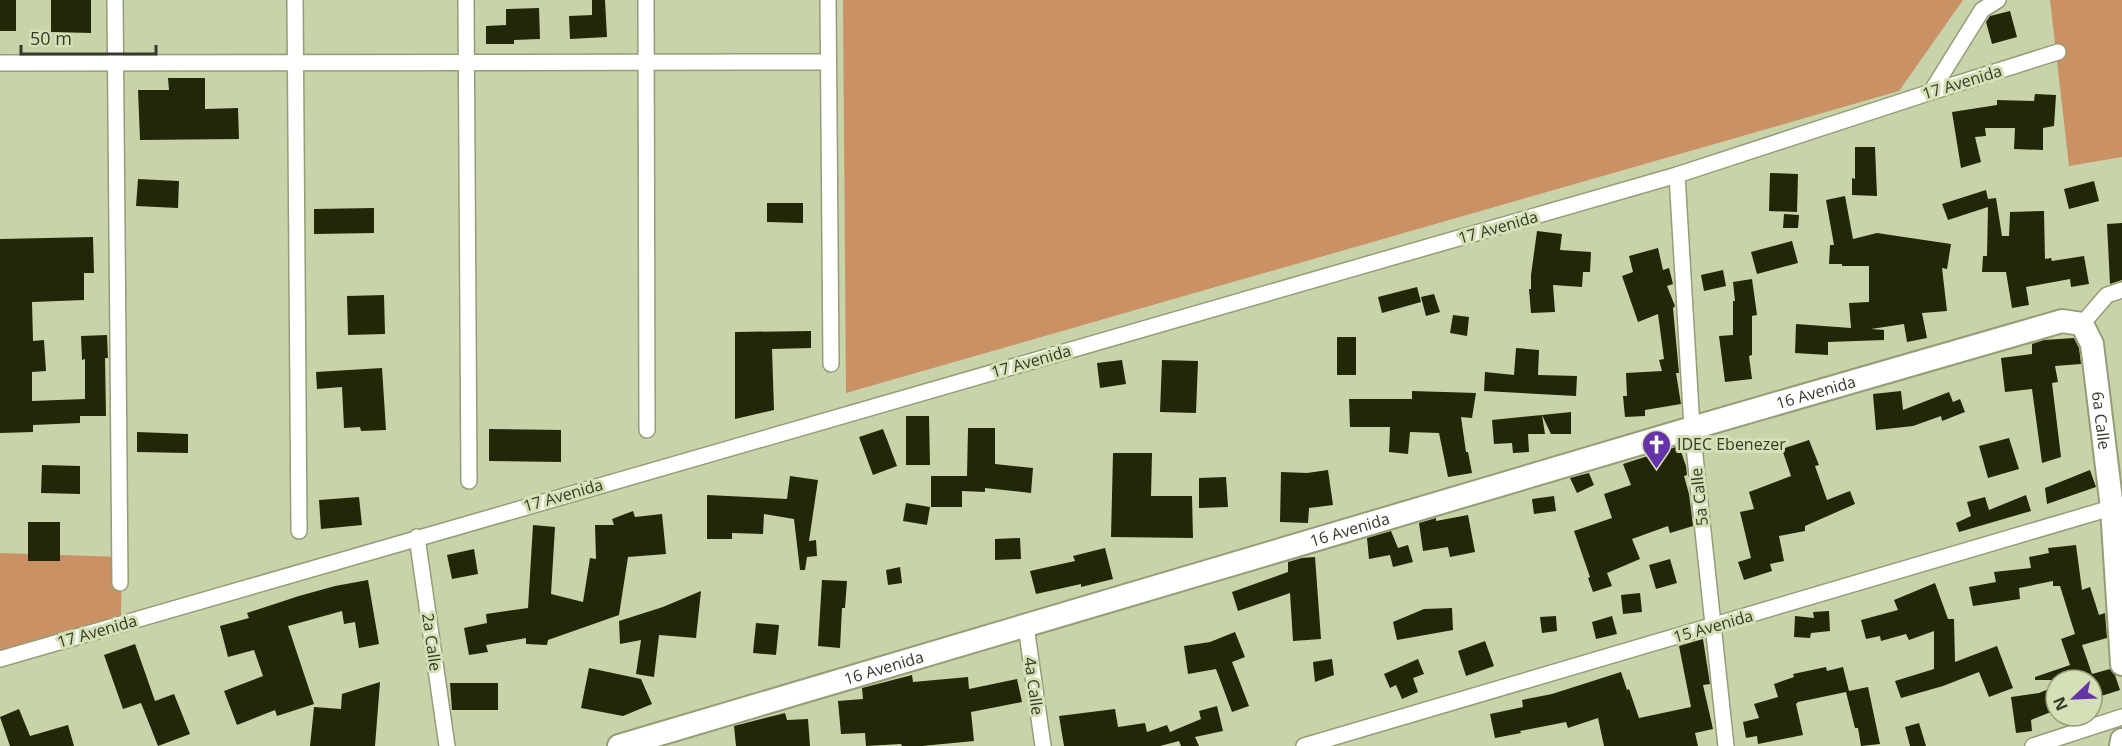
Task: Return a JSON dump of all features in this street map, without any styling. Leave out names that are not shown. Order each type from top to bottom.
[{"type":"main road","name":"16 Avenida","points":[[619,746],[1692,428],[2062,321],[2082,324]]},
{"type":"main road","name":"6a Calle","points":[[2082,324],[2092,344],[2117,506],[2122,664]]},
{"type":"main road","points":[[2121,746],[2122,740]]},
{"type":"street","points":[[115,0],[120,583]]},
{"type":"street","points":[[295,0],[299,531]]},
{"type":"street","points":[[466,0],[469,481]]},
{"type":"street","points":[[646,0],[647,430]]},
{"type":"street","points":[[828,0],[831,364]]},
{"type":"street","points":[[1931,92],[1982,10],[1998,0]]},
{"type":"street","name":"17 Avenida","points":[[0,659],[417,537],[1677,176],[2058,52]]},
{"type":"street","points":[[0,63],[828,62]]},
{"type":"street","name":"5a Calle","points":[[1677,176],[1692,428],[1726,746]]},
{"type":"street","points":[[2082,324],[2108,295],[2122,290]]},
{"type":"street","name":"15 Avenida","points":[[1304,746],[2117,506]]},
{"type":"street","name":"2a Calle","points":[[417,537],[447,746]]},
{"type":"street","name":"4a Calle","points":[[1026,626],[1043,746]]},
{"type":"street","points":[[2033,746],[2122,717]]},
{"type":"shaded area","points":[[843,0],[1963,0],[1899,91],[846,393]]},
{"type":"shaded area","points":[[2050,0],[2122,0],[2122,157],[2069,166]]},
{"type":"shaded area","points":[[0,553],[122,557],[121,616],[0,654]]},
{"type":"building","points":[[0,0],[16,0],[16,31],[0,31]]},
{"type":"building","points":[[51,0],[91,0],[91,33],[51,32]]},
{"type":"building","points":[[592,0],[605,0],[607,37],[570,39],[569,16],[592,15]]},
{"type":"building","points":[[539,8],[540,39],[514,40],[514,44],[486,44],[486,26],[506,25],[506,9]]},
{"type":"building","points":[[2010,11],[2017,37],[1992,44],[1986,22],[1990,16]]},
{"type":"building","points":[[168,78],[205,78],[205,109],[238,108],[239,139],[140,140],[138,90],[169,90]]},
{"type":"building","points":[[2035,94],[2056,95],[2054,126],[2043,128],[2043,150],[2014,149],[2015,128],[1985,128],[1986,136],[1975,137],[1981,162],[1961,168],[1952,112],[1997,105],[1997,100],[2034,101]]},
{"type":"building","points":[[1855,147],[1875,147],[1877,196],[1852,195],[1852,178],[1855,179]]},
{"type":"building","points":[[1770,173],[1798,174],[1797,212],[1769,211]]},
{"type":"building","points":[[138,179],[179,181],[178,208],[136,206]]},
{"type":"building","points":[[2094,181],[2099,201],[2069,209],[2064,189]]},
{"type":"building","points":[[1986,190],[1988,199],[1996,198],[2002,236],[2009,236],[2010,212],[2044,211],[2045,259],[2051,258],[2052,261],[2084,256],[2089,284],[2071,287],[2070,279],[2026,287],[2029,305],[2012,308],[2006,272],[1982,272],[1983,256],[1987,256],[1988,207],[1948,220],[1942,204]]},
{"type":"building","points":[[1845,196],[1853,239],[1877,233],[1951,244],[1947,269],[1942,268],[1947,311],[1922,313],[1927,338],[1907,342],[1904,324],[1871,329],[1884,330],[1884,340],[1828,342],[1828,355],[1795,353],[1796,324],[1851,328],[1849,303],[1869,302],[1869,266],[1829,264],[1830,245],[1834,245],[1826,200]]},
{"type":"building","points":[[767,203],[803,203],[803,223],[767,222]]},
{"type":"building","points":[[374,208],[374,233],[314,234],[314,209]]},
{"type":"building","points":[[1784,214],[1799,215],[1798,228],[1783,228]]},
{"type":"building","points":[[2122,223],[2122,280],[2110,284],[2107,224]]},
{"type":"building","points":[[1537,231],[1562,234],[1560,250],[1591,252],[1590,272],[1583,272],[1582,287],[1553,285],[1555,312],[1531,313],[1529,289],[1531,289]]},
{"type":"building","points":[[93,237],[94,273],[84,273],[84,300],[32,302],[33,341],[44,340],[46,371],[32,372],[32,401],[85,399],[85,359],[82,360],[81,336],[107,335],[106,416],[80,416],[80,423],[33,425],[33,432],[0,433],[0,239]]},
{"type":"building","points":[[1792,241],[1798,263],[1757,274],[1751,252]]},
{"type":"building","points":[[1658,248],[1663,270],[1669,268],[1673,284],[1667,286],[1675,306],[1673,308],[1679,373],[1676,373],[1681,404],[1645,410],[1645,416],[1625,417],[1623,396],[1627,396],[1626,373],[1662,371],[1659,360],[1664,359],[1658,314],[1638,322],[1622,276],[1633,272],[1629,256]]},
{"type":"building","points":[[1723,270],[1726,286],[1704,291],[1701,275]]},
{"type":"building","points":[[1752,279],[1757,315],[1752,316],[1752,355],[1749,356],[1752,379],[1725,382],[1719,336],[1733,335],[1733,301],[1735,301],[1733,282]]},
{"type":"building","points":[[1417,287],[1421,302],[1382,313],[1378,297]]},
{"type":"building","points":[[1434,294],[1440,312],[1426,316],[1421,297]]},
{"type":"building","points":[[384,295],[385,334],[348,335],[347,296]]},
{"type":"building","points":[[1453,315],[1469,317],[1467,336],[1450,333]]},
{"type":"building","points":[[811,331],[811,348],[772,349],[774,410],[735,419],[735,332]]},
{"type":"building","points":[[1337,337],[1356,337],[1356,375],[1337,375]]},
{"type":"building","points":[[2074,338],[2079,348],[2081,364],[2055,366],[2058,382],[2052,383],[2061,457],[2042,463],[2032,389],[2005,392],[2001,358],[2032,354],[2032,344],[2044,340]]},
{"type":"building","points":[[1516,348],[1539,350],[1538,375],[1577,376],[1576,396],[1484,391],[1485,372],[1514,375]]},
{"type":"building","points":[[1122,360],[1126,384],[1100,388],[1097,363]]},
{"type":"building","points":[[1162,360],[1198,361],[1196,413],[1160,412]]},
{"type":"building","points":[[382,368],[386,430],[361,431],[360,427],[344,428],[342,387],[317,389],[316,372]]},
{"type":"building","points":[[1412,391],[1476,393],[1472,418],[1461,417],[1466,452],[1468,452],[1472,473],[1448,477],[1439,433],[1410,432],[1408,454],[1389,452],[1390,427],[1350,427],[1349,399],[1412,399]]},
{"type":"building","points":[[1901,391],[1903,410],[1949,392],[1953,402],[1960,399],[1965,412],[1942,421],[1941,416],[1913,426],[1876,430],[1873,394]]},
{"type":"building","points":[[1571,412],[1571,434],[1551,434],[1542,415]]},
{"type":"building","points":[[1542,415],[1545,434],[1528,434],[1529,452],[1513,453],[1512,443],[1494,444],[1492,420]]},
{"type":"building","points":[[906,416],[929,416],[930,465],[906,465]]},
{"type":"building","points":[[968,428],[995,428],[995,464],[1033,468],[1031,493],[985,488],[985,492],[962,491],[962,507],[931,507],[931,476],[967,476]]},
{"type":"building","points":[[489,429],[561,430],[561,462],[489,461]]},
{"type":"building","points":[[883,429],[897,466],[873,475],[859,437]]},
{"type":"building","points":[[137,432],[188,434],[188,453],[137,452]]},
{"type":"building","points":[[2009,438],[2019,469],[1988,478],[1979,446]]},
{"type":"building","points":[[1809,440],[1819,465],[1815,466],[1827,500],[1850,491],[1855,504],[1805,526],[1805,531],[1779,536],[1784,561],[1770,564],[1772,571],[1744,580],[1738,562],[1751,558],[1740,512],[1754,509],[1749,492],[1791,476],[1782,449]]},
{"type":"building","points":[[1679,446],[1686,466],[1687,475],[1684,476],[1693,526],[1670,533],[1668,526],[1632,539],[1640,559],[1607,573],[1612,586],[1593,592],[1574,531],[1612,518],[1604,494],[1631,485],[1623,464]]},
{"type":"building","points":[[1113,453],[1152,453],[1151,496],[1192,496],[1193,538],[1111,537]]},
{"type":"building","points":[[42,465],[80,466],[80,494],[41,493]]},
{"type":"building","points":[[1328,470],[1333,505],[1309,508],[1308,523],[1280,522],[1281,472],[1307,473]]},
{"type":"building","points":[[2090,470],[2096,487],[2047,504],[2045,488]]},
{"type":"building","points":[[1589,473],[1594,485],[1577,493],[1570,478]]},
{"type":"building","points":[[790,476],[818,480],[809,541],[816,540],[817,556],[807,557],[805,570],[800,570],[794,519],[764,514],[763,534],[732,533],[732,539],[707,539],[707,495],[787,499]]},
{"type":"building","points":[[1226,477],[1228,507],[1199,508],[1199,478]]},
{"type":"building","points":[[2026,495],[2031,511],[1959,532],[1956,523],[1971,516],[1967,502],[1985,497],[1989,510]]},
{"type":"building","points":[[1554,496],[1556,511],[1534,514],[1532,499]]},
{"type":"building","points":[[359,497],[362,525],[321,529],[319,500]]},
{"type":"building","points":[[906,503],[930,507],[927,525],[903,521]]},
{"type":"building","points":[[633,511],[635,517],[662,514],[666,554],[628,557],[619,615],[548,640],[547,645],[526,644],[526,638],[486,645],[488,652],[469,655],[464,628],[487,623],[486,614],[528,608],[533,525],[555,527],[551,594],[583,602],[590,558],[596,559],[595,525],[614,525],[612,519]]},
{"type":"building","points":[[1468,515],[1475,552],[1450,557],[1448,547],[1423,551],[1419,523],[1436,518],[1436,521]]},
{"type":"building","points":[[28,522],[60,522],[60,561],[28,561]]},
{"type":"building","points":[[1391,531],[1398,548],[1408,545],[1413,562],[1393,567],[1390,555],[1369,559],[1367,538]]},
{"type":"building","points":[[1020,538],[1021,559],[995,560],[995,539]]},
{"type":"building","points":[[2076,545],[2082,590],[2090,587],[2099,615],[2105,613],[2107,638],[2082,645],[2090,668],[2061,668],[2070,665],[2061,639],[2075,634],[2060,586],[2053,586],[2053,581],[2019,588],[2020,599],[1973,606],[1969,587],[1996,582],[1994,572],[2031,568],[2029,557],[2049,553],[2048,548]]},
{"type":"building","points":[[1105,548],[1113,579],[1036,594],[1030,571],[1075,561],[1073,556]]},
{"type":"building","points":[[474,549],[478,574],[452,579],[447,555]]},
{"type":"building","points":[[1315,557],[1321,639],[1293,641],[1290,593],[1238,611],[1232,592],[1288,572],[1288,562]]},
{"type":"building","points":[[1670,559],[1677,583],[1656,589],[1649,565]]},
{"type":"building","points":[[900,567],[902,583],[888,585],[886,570]]},
{"type":"building","points":[[368,580],[379,644],[359,648],[355,622],[344,624],[342,611],[288,626],[314,704],[277,716],[275,710],[237,725],[224,691],[263,676],[254,650],[228,657],[220,626],[249,618],[247,613],[299,596]]},
{"type":"building","points":[[822,580],[847,581],[845,608],[842,608],[840,648],[818,646]]},
{"type":"building","points":[[1935,583],[1948,619],[1954,619],[1955,662],[1997,646],[2013,688],[1989,697],[1979,672],[1943,686],[1901,698],[1895,681],[1934,669],[1934,631],[1909,640],[1906,634],[1881,641],[1880,636],[1866,639],[1861,620],[1898,610],[1894,600]]},
{"type":"building","points":[[701,591],[696,638],[659,635],[654,677],[636,674],[641,640],[620,644],[619,621],[663,607]]},
{"type":"building","points":[[1640,593],[1642,612],[1623,614],[1621,595]]},
{"type":"building","points":[[1452,608],[1453,630],[1397,640],[1393,622],[1424,609]]},
{"type":"building","points":[[1829,611],[1830,631],[1811,633],[1810,638],[1794,637],[1795,616],[1814,618],[1813,612]]},
{"type":"building","points":[[1556,616],[1557,631],[1542,633],[1540,617]]},
{"type":"building","points":[[1612,616],[1617,634],[1596,639],[1592,622]]},
{"type":"building","points":[[756,623],[779,625],[776,655],[753,653]]},
{"type":"building","points":[[1235,632],[1245,657],[1232,662],[1249,706],[1232,712],[1216,669],[1188,674],[1184,646],[1210,642]]},
{"type":"building","points":[[1703,639],[1710,684],[1703,685],[1713,729],[1695,733],[1698,746],[1604,746],[1598,718],[1568,728],[1566,722],[1495,738],[1490,714],[1523,707],[1522,700],[1552,694],[1621,672],[1639,718],[1691,707],[1679,646]]},
{"type":"building","points":[[1485,641],[1494,666],[1466,676],[1458,651]]},
{"type":"building","points":[[135,644],[155,701],[174,694],[190,734],[158,746],[141,703],[123,709],[104,655]]},
{"type":"building","points":[[1332,659],[1334,675],[1315,682],[1313,662]]},
{"type":"building","points":[[1418,659],[1424,674],[1413,678],[1418,692],[1402,699],[1396,685],[1390,688],[1384,674]]},
{"type":"building","points":[[1826,667],[1827,671],[1843,667],[1849,691],[1868,687],[1880,744],[1861,746],[1858,728],[1855,728],[1846,692],[1796,704],[1803,735],[1758,744],[1757,736],[1746,738],[1743,722],[1759,718],[1754,704],[1778,697],[1774,684],[1794,677],[1793,674]]},
{"type":"building","points":[[589,668],[641,679],[652,704],[623,716],[581,708]]},
{"type":"building","points":[[2110,669],[2115,675],[2120,690],[2104,695],[2104,671]]},
{"type":"building","points":[[2044,674],[2044,680],[2035,680],[2035,677]]},
{"type":"building","points":[[912,675],[913,682],[968,677],[969,689],[1017,679],[1022,702],[971,712],[974,741],[922,746],[902,746],[901,744],[866,746],[865,733],[841,734],[838,701],[863,699],[862,688]]},
{"type":"building","points":[[380,682],[375,746],[310,746],[314,707],[341,709],[342,694]]},
{"type":"building","points":[[450,683],[498,683],[498,710],[452,710]]},
{"type":"building","points":[[2044,691],[2044,715],[2031,720],[2032,731],[2016,733],[2011,697]]},
{"type":"building","points":[[1217,706],[1223,731],[1195,737],[1199,746],[1181,746],[1179,741],[1160,746],[1064,746],[1059,716],[1115,709],[1118,727],[1145,723],[1147,732],[1167,725],[1170,732],[1201,719],[1199,711]]},
{"type":"building","points":[[19,709],[30,736],[68,725],[74,746],[10,746],[0,717]]},
{"type":"building","points":[[785,713],[787,720],[808,719],[810,746],[736,746],[734,726]]},
{"type":"building","points":[[1919,723],[1926,746],[1910,746],[1905,727]]},
{"type":"place","name":"IDEC Ebenezer","points":[[1656,470]]}]
